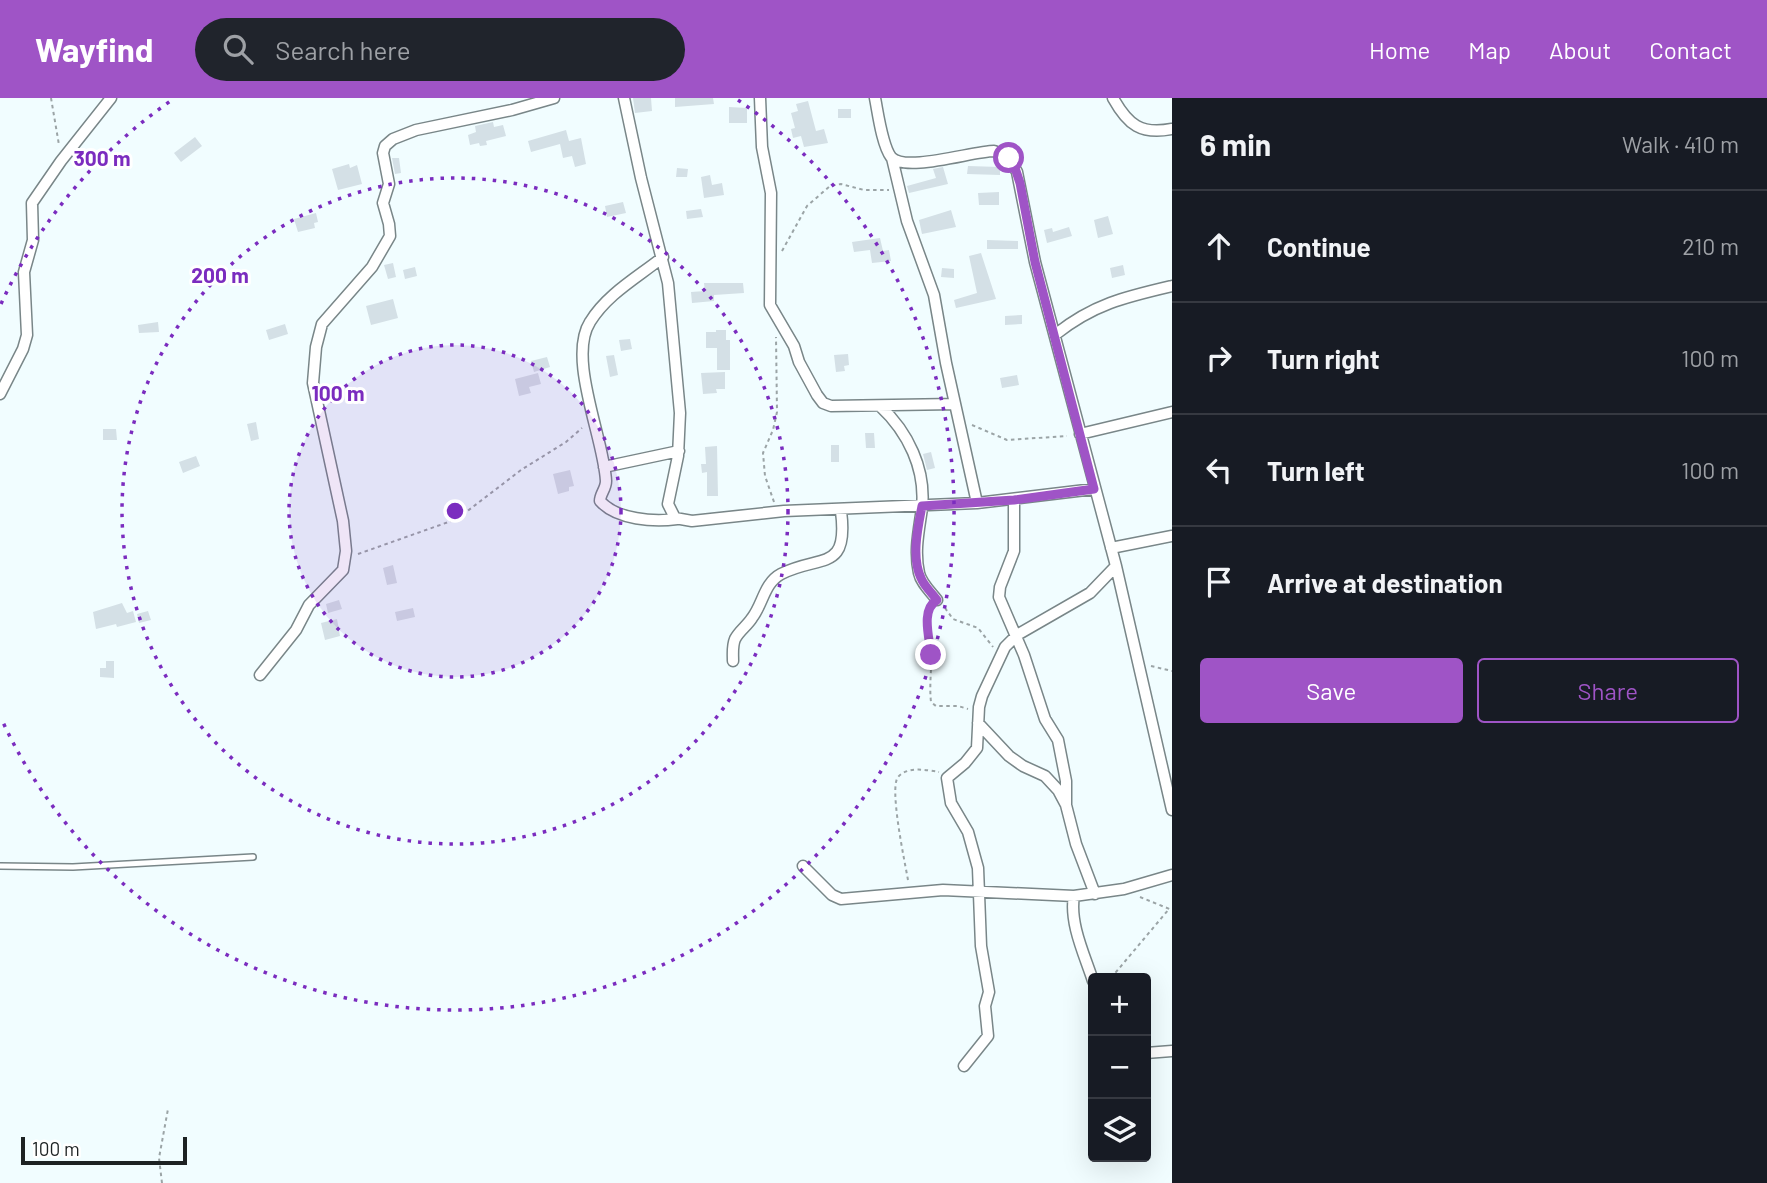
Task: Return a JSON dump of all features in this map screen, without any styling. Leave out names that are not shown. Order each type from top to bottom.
[{"type":"street","points":[[0,394],[27,335],[24,272],[33,240],[32,204],[111,98]]},
{"type":"street","points":[[260,674],[296,630],[309,605],[338,577],[345,558],[346,542],[340,500],[313,383],[316,347],[322,324],[372,267],[390,236],[383,203],[390,184],[383,153],[385,146],[393,139],[416,130],[512,110],[554,98]]},
{"type":"street","points":[[624,98],[668,283],[680,413],[679,450],[668,504],[677,519]]},
{"type":"street","points":[[760,98],[762,147],[771,193],[769,301],[821,401],[831,406],[956,409]]},
{"type":"street","points":[[875,98],[907,221],[934,295],[977,503]]},
{"type":"street","points":[[1113,98],[1133,124],[1143,130],[1156,132],[1172,129]]},
{"type":"street","points":[[892,158],[907,163],[994,151],[1013,162],[1035,262],[1140,663],[1172,810]]},
{"type":"street","points":[[663,257],[611,298],[593,317],[583,340],[584,368],[604,467],[606,485],[600,498],[602,505],[619,514],[659,521],[692,521],[778,512],[977,503],[1094,489]]},
{"type":"street","points":[[1056,334],[1098,306],[1172,286]]},
{"type":"street","points":[[880,406],[900,425],[912,448],[922,506],[917,547],[919,572],[937,600]]},
{"type":"street","points":[[1080,434],[1172,412]]},
{"type":"street","points":[[604,467],[679,450]]},
{"type":"street","points":[[1014,500],[1014,546],[999,593],[1000,602],[1017,635],[1045,719],[1058,740],[1066,781],[1066,805]]},
{"type":"street","points":[[733,661],[736,638],[753,618],[768,586],[791,570],[826,561],[838,549],[843,536],[841,511]]},
{"type":"street","points":[[1111,548],[1172,536]]},
{"type":"street","points":[[964,1066],[988,1034],[985,1008],[989,992],[981,935],[978,867],[968,832],[949,798],[947,781],[975,752],[982,696],[1004,647],[1017,635],[1084,597],[1116,566]]},
{"type":"street","points":[[979,719],[1009,756],[1047,778],[1058,790],[1066,805],[1076,844],[1095,894]]},
{"type":"street","points":[[803,866],[838,898],[943,890],[1074,897],[1124,889],[1172,875]]},
{"type":"street","points":[[1074,897],[1075,919],[1091,973]]},
{"type":"street","points":[[1151,1053],[1172,1051]]},
{"type":"lane","points":[[0,866],[73,867],[253,857]]},
{"type":"path","points":[[51,98],[61,162]]},
{"type":"path","points":[[782,251],[807,206],[830,187],[841,184],[864,190],[898,189]]},
{"type":"path","points":[[777,318],[777,412],[763,453],[765,476],[778,512]]},
{"type":"path","points":[[956,409],[970,424],[1007,440],[1080,434]]},
{"type":"path","points":[[345,558],[457,519],[521,470],[566,442],[594,418]]},
{"type":"path","points":[[979,719],[964,707],[941,707],[931,702],[928,612],[931,604],[937,600],[953,619],[982,631],[1000,657]]},
{"type":"path","points":[[1140,663],[1172,671]]},
{"type":"path","points":[[909,893],[895,800],[895,782],[899,776],[915,770],[951,774]]},
{"type":"path","points":[[1115,973],[1170,910],[1124,889]]},
{"type":"path","points":[[162,1183],[159,1158],[168,1109]]},
{"type":"building","points":[[633,98],[651,98],[652,111],[635,113]]},
{"type":"building","points":[[675,98],[713,98],[714,104],[675,107]]},
{"type":"building","points":[[808,101],[816,131],[824,129],[828,143],[804,147],[801,136],[793,138],[791,129],[795,128],[791,113],[798,111],[796,104]]},
{"type":"building","points":[[729,107],[747,108],[747,123],[729,123]]},
{"type":"building","points":[[838,109],[851,109],[851,118],[838,118]]},
{"type":"building","points":[[493,122],[494,127],[503,125],[506,136],[486,141],[487,145],[470,145],[468,135],[476,132],[475,126]]},
{"type":"building","points":[[566,130],[569,141],[581,138],[586,164],[575,167],[572,156],[563,158],[560,144],[531,152],[528,141]]},
{"type":"building","points":[[195,137],[202,146],[181,162],[174,153]]},
{"type":"building","points":[[392,158],[399,158],[401,173],[395,174]]},
{"type":"building","points":[[349,164],[350,168],[357,165],[362,184],[338,190],[332,169]]},
{"type":"building","points":[[968,166],[1000,167],[1000,175],[967,174]]},
{"type":"building","points":[[943,167],[948,184],[909,193],[907,186],[936,178],[933,169]]},
{"type":"building","points":[[677,168],[688,169],[687,177],[676,177]]},
{"type":"building","points":[[710,175],[712,185],[722,183],[724,195],[704,198],[701,177]]},
{"type":"building","points":[[999,192],[999,205],[979,205],[978,193]]},
{"type":"building","points":[[623,202],[626,213],[607,217],[605,206]]},
{"type":"building","points":[[701,209],[703,217],[687,219],[686,211]]},
{"type":"building","points":[[951,210],[956,227],[922,234],[919,220]]},
{"type":"building","points":[[316,213],[318,222],[314,223],[315,228],[298,232],[294,219]]},
{"type":"building","points":[[1108,216],[1113,234],[1098,238],[1094,220]]},
{"type":"building","points":[[1069,227],[1072,236],[1047,243],[1044,230],[1052,228],[1053,232]]},
{"type":"building","points":[[880,238],[883,251],[889,250],[891,261],[872,263],[870,250],[854,252],[852,242]]},
{"type":"building","points":[[987,240],[1018,241],[1018,249],[987,249]]},
{"type":"building","points":[[981,253],[996,299],[956,308],[954,300],[977,293],[969,256]]},
{"type":"building","points":[[393,263],[396,277],[388,279],[384,265]]},
{"type":"building","points":[[1123,265],[1125,275],[1112,278],[1110,268]]},
{"type":"building","points":[[415,267],[417,276],[405,279],[403,270]]},
{"type":"building","points":[[942,268],[954,269],[954,278],[941,277]]},
{"type":"building","points":[[704,283],[743,283],[744,293],[714,295],[714,301],[692,303],[691,292],[705,291]]},
{"type":"building","points":[[393,299],[398,318],[371,325],[366,306]]},
{"type":"building","points":[[1022,315],[1022,324],[1005,325],[1005,316]]},
{"type":"building","points":[[158,322],[159,332],[139,333],[138,325]]},
{"type":"building","points":[[285,324],[288,334],[269,340],[266,330]]},
{"type":"building","points":[[726,330],[726,340],[730,340],[730,370],[717,370],[717,348],[706,348],[706,332]]},
{"type":"building","points":[[630,339],[632,349],[621,351],[619,340]]},
{"type":"building","points":[[848,354],[849,365],[844,366],[845,371],[836,372],[834,355]]},
{"type":"building","points":[[614,355],[618,375],[610,377],[606,356]]},
{"type":"building","points":[[547,357],[550,367],[534,372],[531,361]]},
{"type":"building","points":[[725,372],[725,389],[716,389],[717,393],[703,394],[701,373]]},
{"type":"building","points":[[538,373],[541,384],[529,387],[531,393],[519,396],[515,379]]},
{"type":"building","points":[[1017,375],[1019,385],[1002,388],[1000,378]]},
{"type":"building","points":[[256,422],[259,439],[251,441],[247,424]]},
{"type":"building","points":[[103,429],[116,429],[117,440],[103,440]]},
{"type":"building","points":[[865,433],[874,433],[875,448],[866,448]]},
{"type":"building","points":[[831,445],[839,445],[839,462],[831,462]]},
{"type":"building","points":[[717,446],[718,496],[707,496],[707,472],[702,473],[701,464],[706,464],[705,447]]},
{"type":"building","points":[[931,452],[935,468],[927,470],[923,454]]},
{"type":"building","points":[[196,456],[200,466],[183,473],[179,462]]},
{"type":"building","points":[[570,470],[574,486],[569,487],[569,491],[558,494],[553,474]]},
{"type":"building","points":[[393,565],[397,583],[387,585],[383,568]]},
{"type":"building","points":[[339,600],[342,609],[328,613],[326,604]]},
{"type":"building","points":[[122,603],[127,613],[133,611],[136,622],[96,629],[93,612]]},
{"type":"building","points":[[413,608],[415,617],[397,621],[395,612]]},
{"type":"building","points":[[148,611],[151,620],[139,623],[137,614]]},
{"type":"building","points":[[337,619],[340,636],[325,640],[321,623]]},
{"type":"building","points":[[106,661],[114,661],[114,678],[100,677],[100,668],[106,668]]},
{"type":"route","points":[[931,655],[928,612],[931,604],[937,600],[919,575],[917,547],[922,506],[1014,500],[1094,489],[1056,334],[1035,262],[1020,183],[1009,158]]}]
